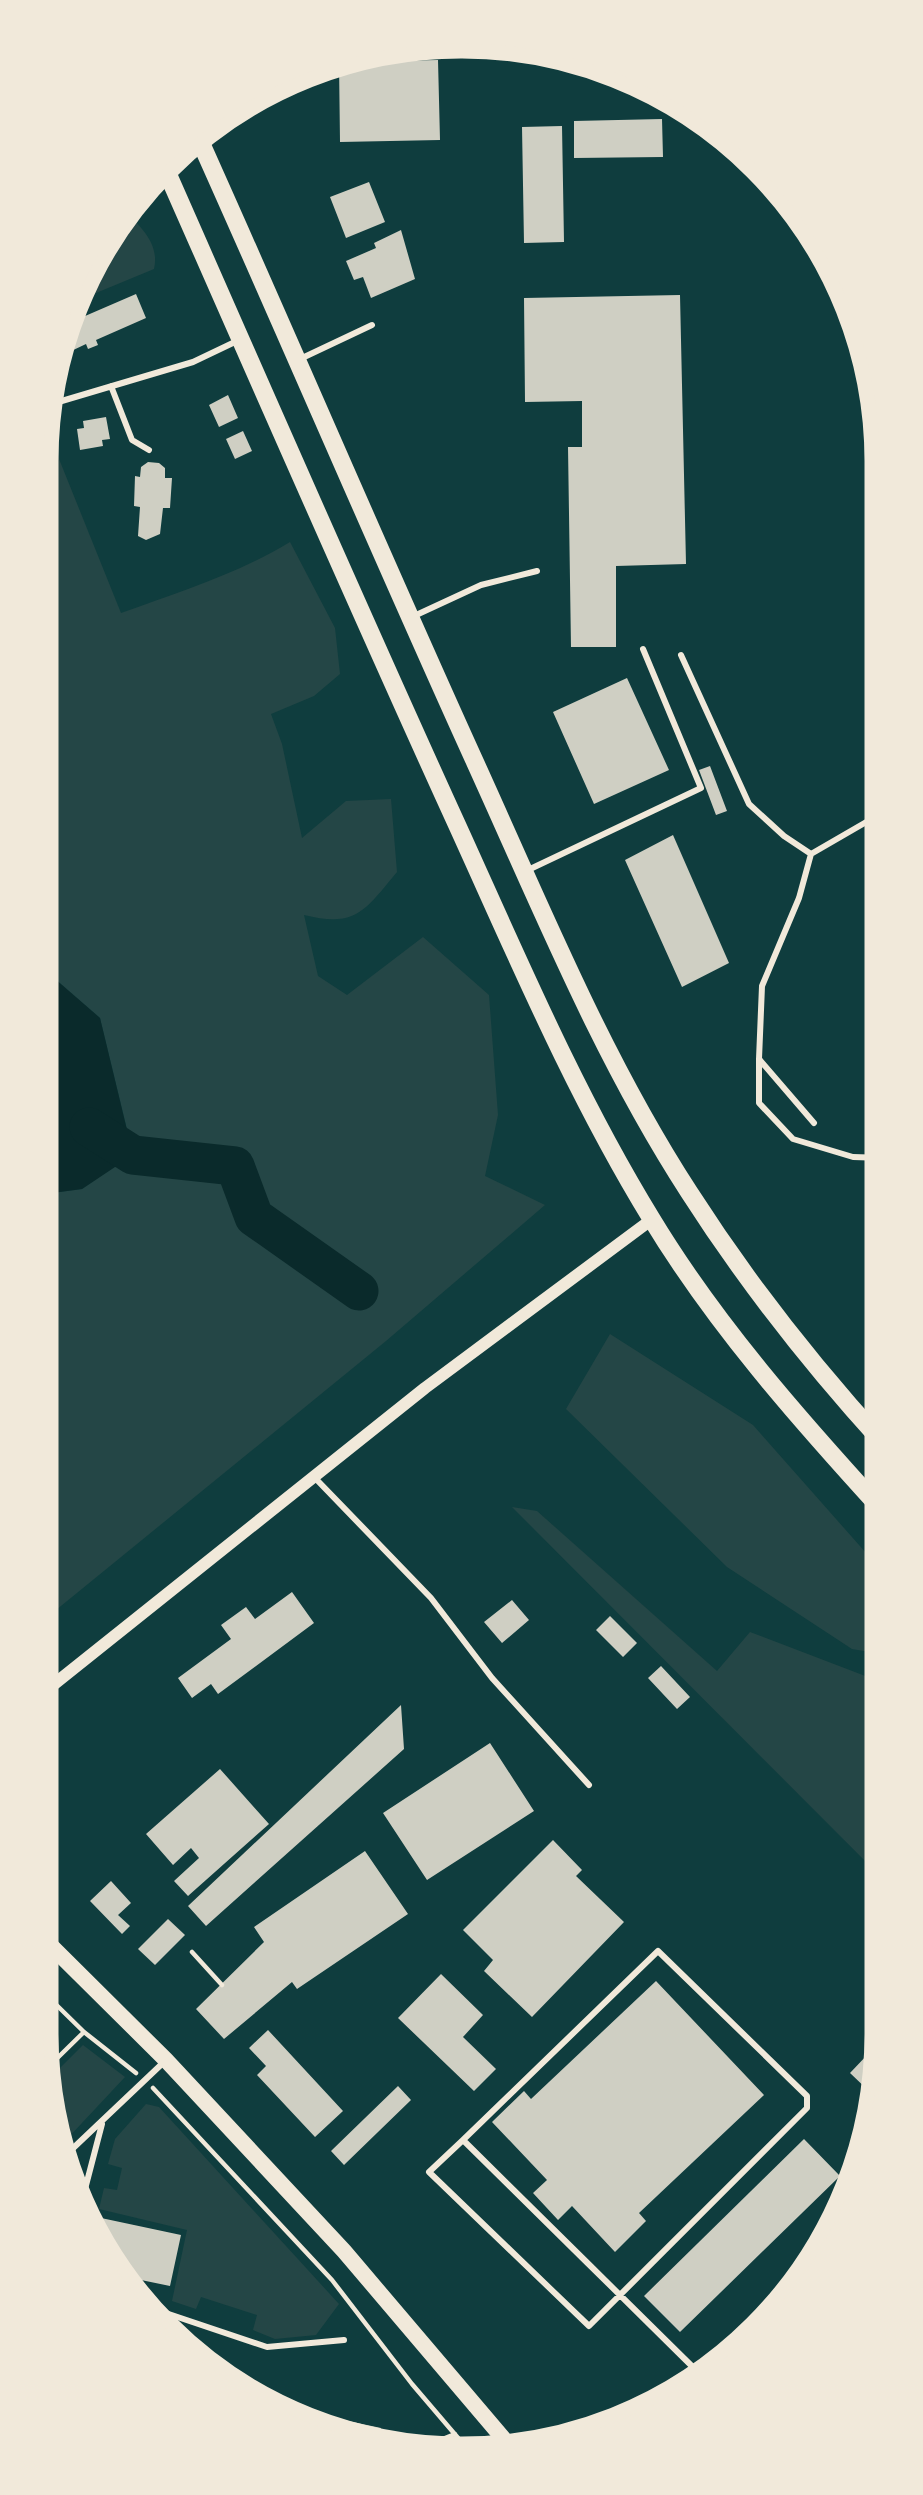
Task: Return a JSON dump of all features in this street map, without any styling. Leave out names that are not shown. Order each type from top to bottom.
[{"type":"main road","points":[[202,145],[525,872],[631,1094],[688,1192],[828,1383],[872,1431]]},
{"type":"main road","points":[[168,175],[544,1016],[651,1220],[789,1407],[872,1499]]},
{"type":"street","points":[[52,1686],[425,1388],[651,1220]]},
{"type":"street","points":[[52,1947],[166,2060],[344,2251],[504,2441]]},
{"type":"lane","points":[[297,360],[372,325]]},
{"type":"lane","points":[[56,403],[193,362],[241,339]]},
{"type":"lane","points":[[111,386],[133,440],[149,450]]},
{"type":"lane","points":[[411,618],[481,585],[537,572]]},
{"type":"lane","points":[[525,872],[701,788],[643,649]]},
{"type":"lane","points":[[681,655],[749,804],[811,854]]},
{"type":"lane","points":[[872,818],[811,854],[799,898],[762,986],[759,1059],[759,1103],[794,1139],[853,1157],[872,1158]]},
{"type":"lane","points":[[759,1059],[814,1123]]},
{"type":"lane","points":[[314,1477],[431,1598],[492,1678],[589,1785]]},
{"type":"lane","points":[[658,1951],[807,2096],[807,2108],[620,2295],[589,2326],[430,2172],[658,1951]]},
{"type":"lane","points":[[70,2155],[166,2060]]},
{"type":"lane","points":[[84,2193],[103,2120]]},
{"type":"lane","points":[[463,2140],[696,2370]]},
{"type":"lane","points":[[160,2311],[267,2347],[344,2340]]},
{"type":"path","points":[[192,1952],[222,1985]]},
{"type":"path","points":[[52,2000],[145,2080],[332,2280],[463,2444]]},
{"type":"path","points":[[52,2064],[84,2032]]},
{"type":"path","points":[[435,2442],[455,2434]]},
{"type":"shaded area","points":[[132,218],[151,243],[154,269],[85,298]]},
{"type":"shaded area","points":[[52,444],[121,613],[229,573],[290,542],[335,628],[340,674],[314,696],[271,714],[302,838],[346,801],[391,799],[397,872],[358,913],[336,919],[304,915],[318,976],[347,995],[423,937],[489,995],[498,1115],[485,1176],[545,1205],[52,1614],[51,1193],[82,1189],[133,1154],[100,1018],[51,976]]},
{"type":"shaded area","points":[[51,976],[100,1018],[133,1155],[82,1189],[51,1193]]},
{"type":"shaded area","points":[[610,1334],[753,1425],[872,1560],[872,1652],[852,1649],[727,1567],[566,1409]]},
{"type":"shaded area","points":[[512,1507],[537,1511],[717,1671],[750,1632],[872,1679],[872,1868]]},
{"type":"shaded area","points":[[83,2045],[125,2077],[67,2139],[54,2074]]},
{"type":"shaded area","points":[[146,2104],[159,2107],[339,2304],[316,2335],[275,2339],[253,2330],[257,2315],[201,2297],[196,2309],[172,2301],[187,2230],[99,2209],[104,2188],[117,2190],[122,2168],[108,2164],[115,2139]]},
{"type":"building","points":[[438,60],[440,140],[340,142],[339,71],[373,61]]},
{"type":"building","points":[[662,119],[663,157],[574,158],[574,121]]},
{"type":"building","points":[[562,126],[564,242],[524,243],[522,127]]},
{"type":"building","points":[[369,182],[385,222],[346,238],[330,197]]},
{"type":"building","points":[[401,230],[415,279],[371,298],[363,277],[354,280],[346,261]]},
{"type":"building","points":[[136,294],[146,318],[64,358],[77,320]]},
{"type":"building","points":[[680,295],[686,564],[616,566],[616,647],[571,647],[568,447],[582,447],[582,401],[525,402],[524,298]]},
{"type":"building","points":[[228,395],[238,418],[219,427],[209,405]]},
{"type":"building","points":[[106,417],[110,439],[102,440],[103,446],[80,450],[77,429],[84,428],[83,421]]},
{"type":"building","points":[[243,431],[252,451],[235,459],[226,439]]},
{"type":"building","points":[[159,463],[165,468],[165,478],[172,478],[170,508],[163,508],[160,534],[146,540],[138,536],[140,507],[134,506],[135,476],[140,477],[141,467]]},
{"type":"building","points":[[627,678],[669,770],[594,804],[553,712]]},
{"type":"building","points":[[710,766],[727,811],[716,815],[699,770]]},
{"type":"building","points":[[673,835],[729,963],[682,987],[625,860]]},
{"type":"building","points":[[292,1592],[314,1623],[218,1694],[211,1684],[192,1698],[178,1678],[231,1639],[221,1625],[246,1607],[255,1619]]},
{"type":"building","points":[[512,1600],[529,1620],[502,1643],[484,1622]]},
{"type":"building","points":[[610,1616],[637,1643],[623,1657],[596,1630]]},
{"type":"building","points":[[661,1666],[690,1697],[677,1709],[648,1678]]},
{"type":"building","points":[[401,1705],[404,1749],[206,1926],[188,1906]]},
{"type":"building","points":[[490,1743],[534,1811],[427,1880],[383,1813]]},
{"type":"building","points":[[220,1769],[269,1824],[188,1896],[174,1881],[199,1858],[191,1848],[173,1865],[146,1834]]},
{"type":"building","points":[[553,1840],[582,1870],[576,1876],[624,1922],[532,2017],[484,1971],[493,1960],[463,1930]]},
{"type":"building","points":[[365,1851],[408,1914],[297,1989],[292,1982],[224,2039],[196,2009],[264,1942],[254,1927]]},
{"type":"building","points":[[111,1881],[131,1903],[118,1915],[130,1926],[122,1934],[90,1901]]},
{"type":"building","points":[[168,1919],[185,1935],[155,1965],[138,1949]]},
{"type":"building","points":[[441,1974],[483,2015],[463,2037],[496,2069],[474,2091],[398,2018]]},
{"type":"building","points":[[656,1981],[764,2095],[639,2213],[646,2221],[615,2252],[572,2206],[558,2220],[533,2193],[547,2180],[492,2122],[524,2091],[531,2099]]},
{"type":"building","points":[[268,2030],[343,2111],[315,2137],[257,2075],[266,2066],[249,2048]]},
{"type":"building","points":[[869,2053],[870,2054],[867,2090],[850,2073]]},
{"type":"building","points":[[398,2086],[411,2100],[344,2165],[331,2151]]},
{"type":"building","points":[[804,2139],[840,2176],[680,2332],[644,2296]]},
{"type":"building","points":[[94,2216],[181,2235],[170,2286],[133,2278]]},
{"type":"building","points":[[304,2412],[381,2428],[379,2436]]},
{"type":"waterway","points":[[89,1127],[133,1155],[235,1166],[254,1217],[359,1291]]}]
